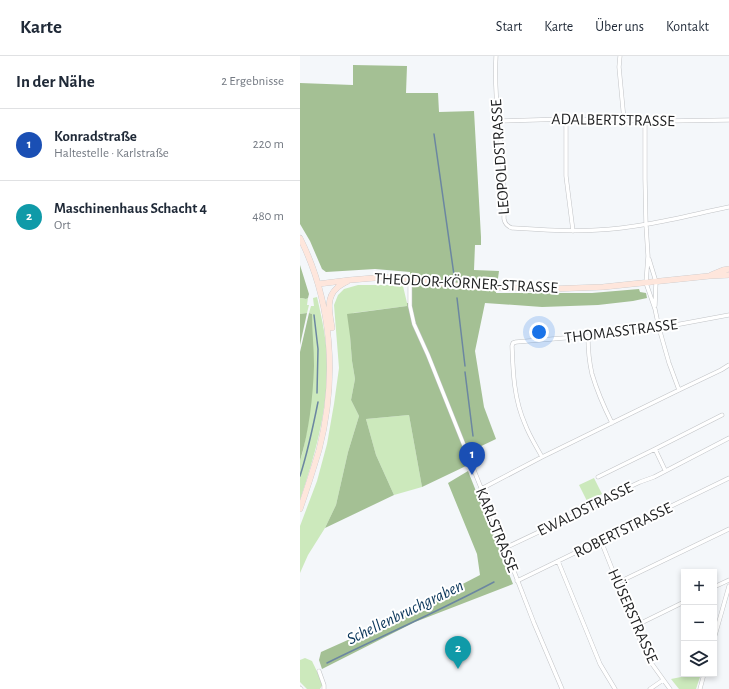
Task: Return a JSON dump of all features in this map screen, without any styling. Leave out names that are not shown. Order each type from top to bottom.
[{"type":"main road","points":[[300,238],[307,252],[318,284],[328,328],[330,356],[330,378],[327,409],[319,449],[300,509]]},
{"type":"main road","name":"THEODOR-KÖRNER-STRASSE","points":[[709,276],[729,269]]},
{"type":"main road","name":"THEODOR-KÖRNER-STRASSE","points":[[318,284],[386,277],[457,286],[549,289],[603,287],[729,275]]},
{"type":"main road","points":[[330,378],[334,368],[329,303],[334,291],[350,280]]},
{"type":"street","name":"LEOPOLDSTRASSE","points":[[496,56],[495,86],[502,161],[505,223],[508,226],[512,228],[555,231],[598,230],[646,225],[729,207]]},
{"type":"street","points":[[620,56],[619,67],[624,120]]},
{"type":"street","name":"ADALBERTSTRASSE","points":[[498,121],[566,119],[645,121],[729,120]]},
{"type":"street","points":[[566,119],[566,176],[573,231]]},
{"type":"street","points":[[645,121],[646,225],[648,256],[646,283],[655,309],[669,363],[679,390]]},
{"type":"street","points":[[648,256],[656,282],[655,309]]},
{"type":"street","name":"KARLSTRASSE","points":[[410,279],[410,306],[414,324],[428,355],[517,581],[562,689]]},
{"type":"street","name":"THOMASSTRASSE","points":[[542,458],[525,424],[518,402],[514,376],[513,343],[659,328],[729,315]]},
{"type":"street","points":[[588,336],[589,360],[592,374],[597,390],[612,423]]},
{"type":"street","points":[[481,489],[729,365]]},
{"type":"street","name":"EWALDSTRASSE","points":[[598,477],[722,416]]},
{"type":"street","name":"EWALDSTRASSE","points":[[505,548],[600,503],[608,497],[654,477],[729,438]]},
{"type":"street","points":[[654,449],[665,470]]},
{"type":"street","name":"ROBERTSTRASSE","points":[[517,581],[729,478]]},
{"type":"street","points":[[617,583],[729,529]]},
{"type":"street","name":"HÜSERSTRASSE","points":[[601,541],[647,657],[670,689]]},
{"type":"street","points":[[558,561],[600,664],[615,689]]},
{"type":"street","points":[[717,586],[729,580]]},
{"type":"street","points":[[717,628],[729,586]]},
{"type":"street","points":[[635,626],[681,603]]},
{"type":"street","points":[[319,671],[324,689]]},
{"type":"street","points":[[700,689],[703,677]]},
{"type":"street","points":[[650,689],[663,680]]},
{"type":"green space","points":[[353,65],[407,66],[406,93],[438,93],[439,112],[474,111],[481,245],[475,245],[474,270],[499,271],[496,293],[592,293],[639,289],[640,292],[646,293],[647,298],[598,305],[542,307],[485,303],[475,351],[484,407],[496,439],[475,449],[476,454],[466,466],[422,487],[409,415],[366,419],[376,455],[394,495],[325,528],[336,505],[348,452],[359,416],[351,400],[355,379],[347,314],[407,306],[407,303],[410,303],[410,272],[375,269],[326,272],[322,269],[310,241],[300,224],[300,83],[353,85]]},
{"type":"green space","points":[[300,265],[309,294],[308,298],[306,299],[300,298]]},
{"type":"green space","points":[[358,285],[403,286],[407,306],[353,313],[350,336],[355,379],[351,400],[359,416],[348,452],[336,505],[325,528],[308,555],[300,573],[300,526],[317,481],[327,444],[339,368],[334,305],[338,295],[344,289]]},
{"type":"green space","points":[[317,297],[326,346],[327,381],[320,433],[300,500],[300,461],[308,424],[312,314],[309,313],[311,306],[314,306],[313,298]]},
{"type":"green space","points":[[300,298],[308,298],[307,305],[309,305],[307,313],[300,314]]},
{"type":"green space","points":[[307,313],[300,345],[300,314]]},
{"type":"green space","points":[[309,313],[312,314],[314,360],[312,402],[300,461],[300,352]]},
{"type":"green space","points":[[409,415],[422,487],[394,495],[376,455],[366,419]]},
{"type":"green space","points":[[468,471],[513,584],[415,622],[322,669],[319,660],[321,652],[397,618],[480,575],[477,554],[448,483]]},
{"type":"green space","points":[[594,478],[602,494],[587,501],[579,485]]},
{"type":"green space","points":[[305,658],[312,661],[323,684],[320,689],[307,689],[300,682],[300,660]]},
{"type":"green space","points":[[681,677],[700,677],[696,689],[679,689],[671,679]]},
{"type":"waterway","name":"Schellenbruchgraben","points":[[434,134],[454,275]]},
{"type":"waterway","name":"Schellenbruchgraben","points":[[457,298],[465,366]]},
{"type":"waterway","points":[[314,315],[318,349],[317,393]]},
{"type":"waterway","name":"Schellenbruchgraben","points":[[465,372],[473,436]]},
{"type":"waterway","points":[[300,476],[318,402]]},
{"type":"waterway","name":"Schellenbruchgraben","points":[[327,663],[494,582]]},
{"type":"place","name":"Konradstraße","points":[[472,475]]},
{"type":"place","name":"Maschinenhaus Schacht 4","points":[[458,669]]}]
